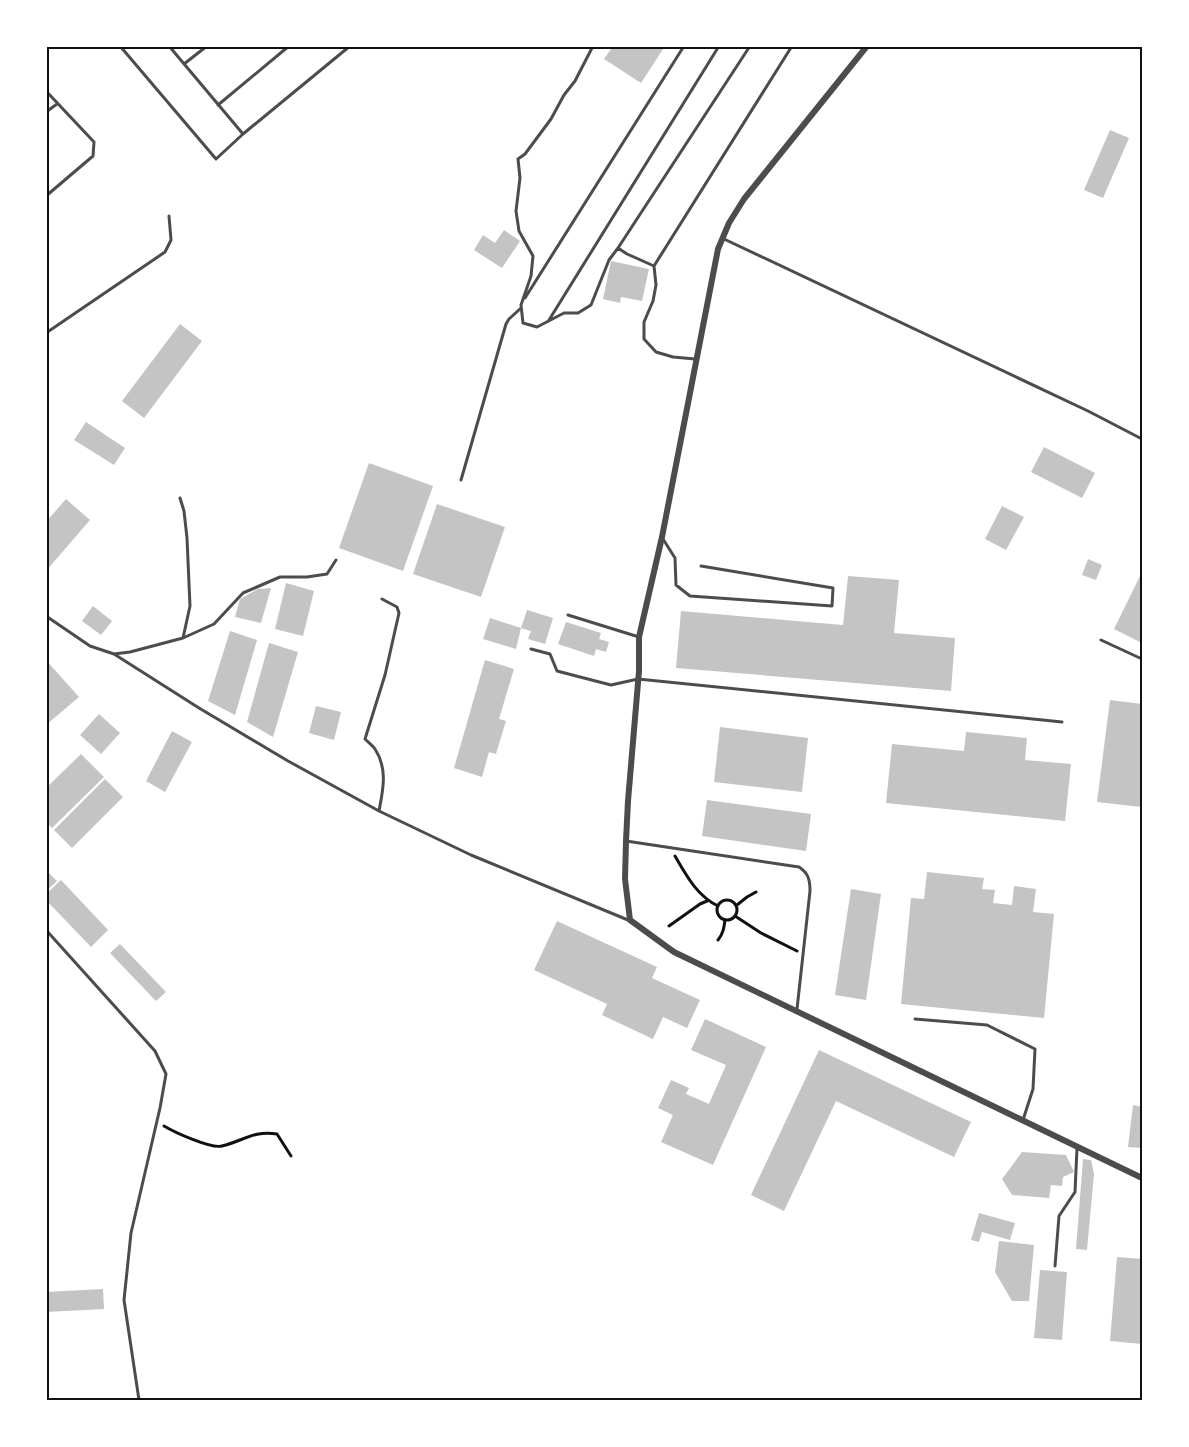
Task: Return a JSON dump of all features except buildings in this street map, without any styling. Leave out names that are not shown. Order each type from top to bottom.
[{"type":"street","points":[[867,46],[744,199],[729,223],[718,249],[662,537],[639,637],[626,841],[625,879],[630,921],[675,952],[1143,1178]]},
{"type":"lane","points":[[120,46],[216,159],[350,46]]},
{"type":"lane","points":[[169,46],[243,134]]},
{"type":"lane","points":[[184,64],[207,46]]},
{"type":"lane","points":[[218,105],[289,46]]},
{"type":"lane","points":[[593,46],[575,81],[564,94],[551,119],[525,154],[518,159],[520,178],[516,211],[519,231],[533,256],[531,276],[521,307],[523,323],[537,327],[564,313],[578,313],[591,305],[609,260],[750,46]]},
{"type":"lane","points":[[461,480],[506,324],[521,307],[684,46]]},
{"type":"lane","points":[[549,321],[719,46]]},
{"type":"lane","points":[[697,359],[673,357],[656,352],[644,339],[645,322],[657,285],[654,266],[792,46]]},
{"type":"lane","points":[[46,91],[94,142],[93,156],[46,196]]},
{"type":"lane","points":[[46,112],[57,104]]},
{"type":"lane","points":[[46,333],[165,252],[171,240],[169,216]]},
{"type":"lane","points":[[722,238],[1143,439]]},
{"type":"lane","points":[[618,248],[654,266]]},
{"type":"lane","points":[[180,498],[187,538],[189,606],[183,638]]},
{"type":"lane","points":[[662,537],[675,558],[676,585],[690,596],[832,606],[833,588],[701,566]]},
{"type":"lane","points":[[114,654],[183,638],[214,624],[243,593],[280,577],[327,574],[336,560]]},
{"type":"lane","points":[[379,811],[385,779],[375,749],[365,739],[385,675],[399,613],[397,607],[382,599]]},
{"type":"lane","points":[[568,615],[639,637]]},
{"type":"lane","points":[[46,616],[90,646],[114,654],[288,761],[379,811],[471,855],[630,921]]},
{"type":"lane","points":[[1101,640],[1143,659]]},
{"type":"lane","points":[[531,649],[550,654],[557,671],[611,685],[638,679],[1062,722]]},
{"type":"lane","points":[[626,841],[799,867],[804,870],[808,875],[810,891],[796,1011]]},
{"type":"lane","points":[[46,930],[155,1051],[166,1074],[131,1233],[125,1288],[124,1300],[138,1401]]},
{"type":"lane","points":[[915,1019],[987,1025],[1035,1049],[1033,1089],[1023,1120]]},
{"type":"lane","points":[[1055,1266],[1059,1216],[1075,1192],[1077,1146]]},
{"type":"path","points":[[674,848],[675,855],[688,879],[708,901],[718,906]]},
{"type":"path","points":[[737,905],[756,892]]},
{"type":"path","points":[[669,926],[708,901]]},
{"type":"path","points":[[733,901],[737,905],[738,911],[731,920],[725,920],[717,912],[721,902],[733,901]]},
{"type":"path","points":[[735,916],[761,933],[803,954]]},
{"type":"path","points":[[718,940],[724,929],[725,920]]},
{"type":"path","points":[[157,1122],[179,1135],[219,1148],[265,1132],[277,1134],[291,1156]]}]
